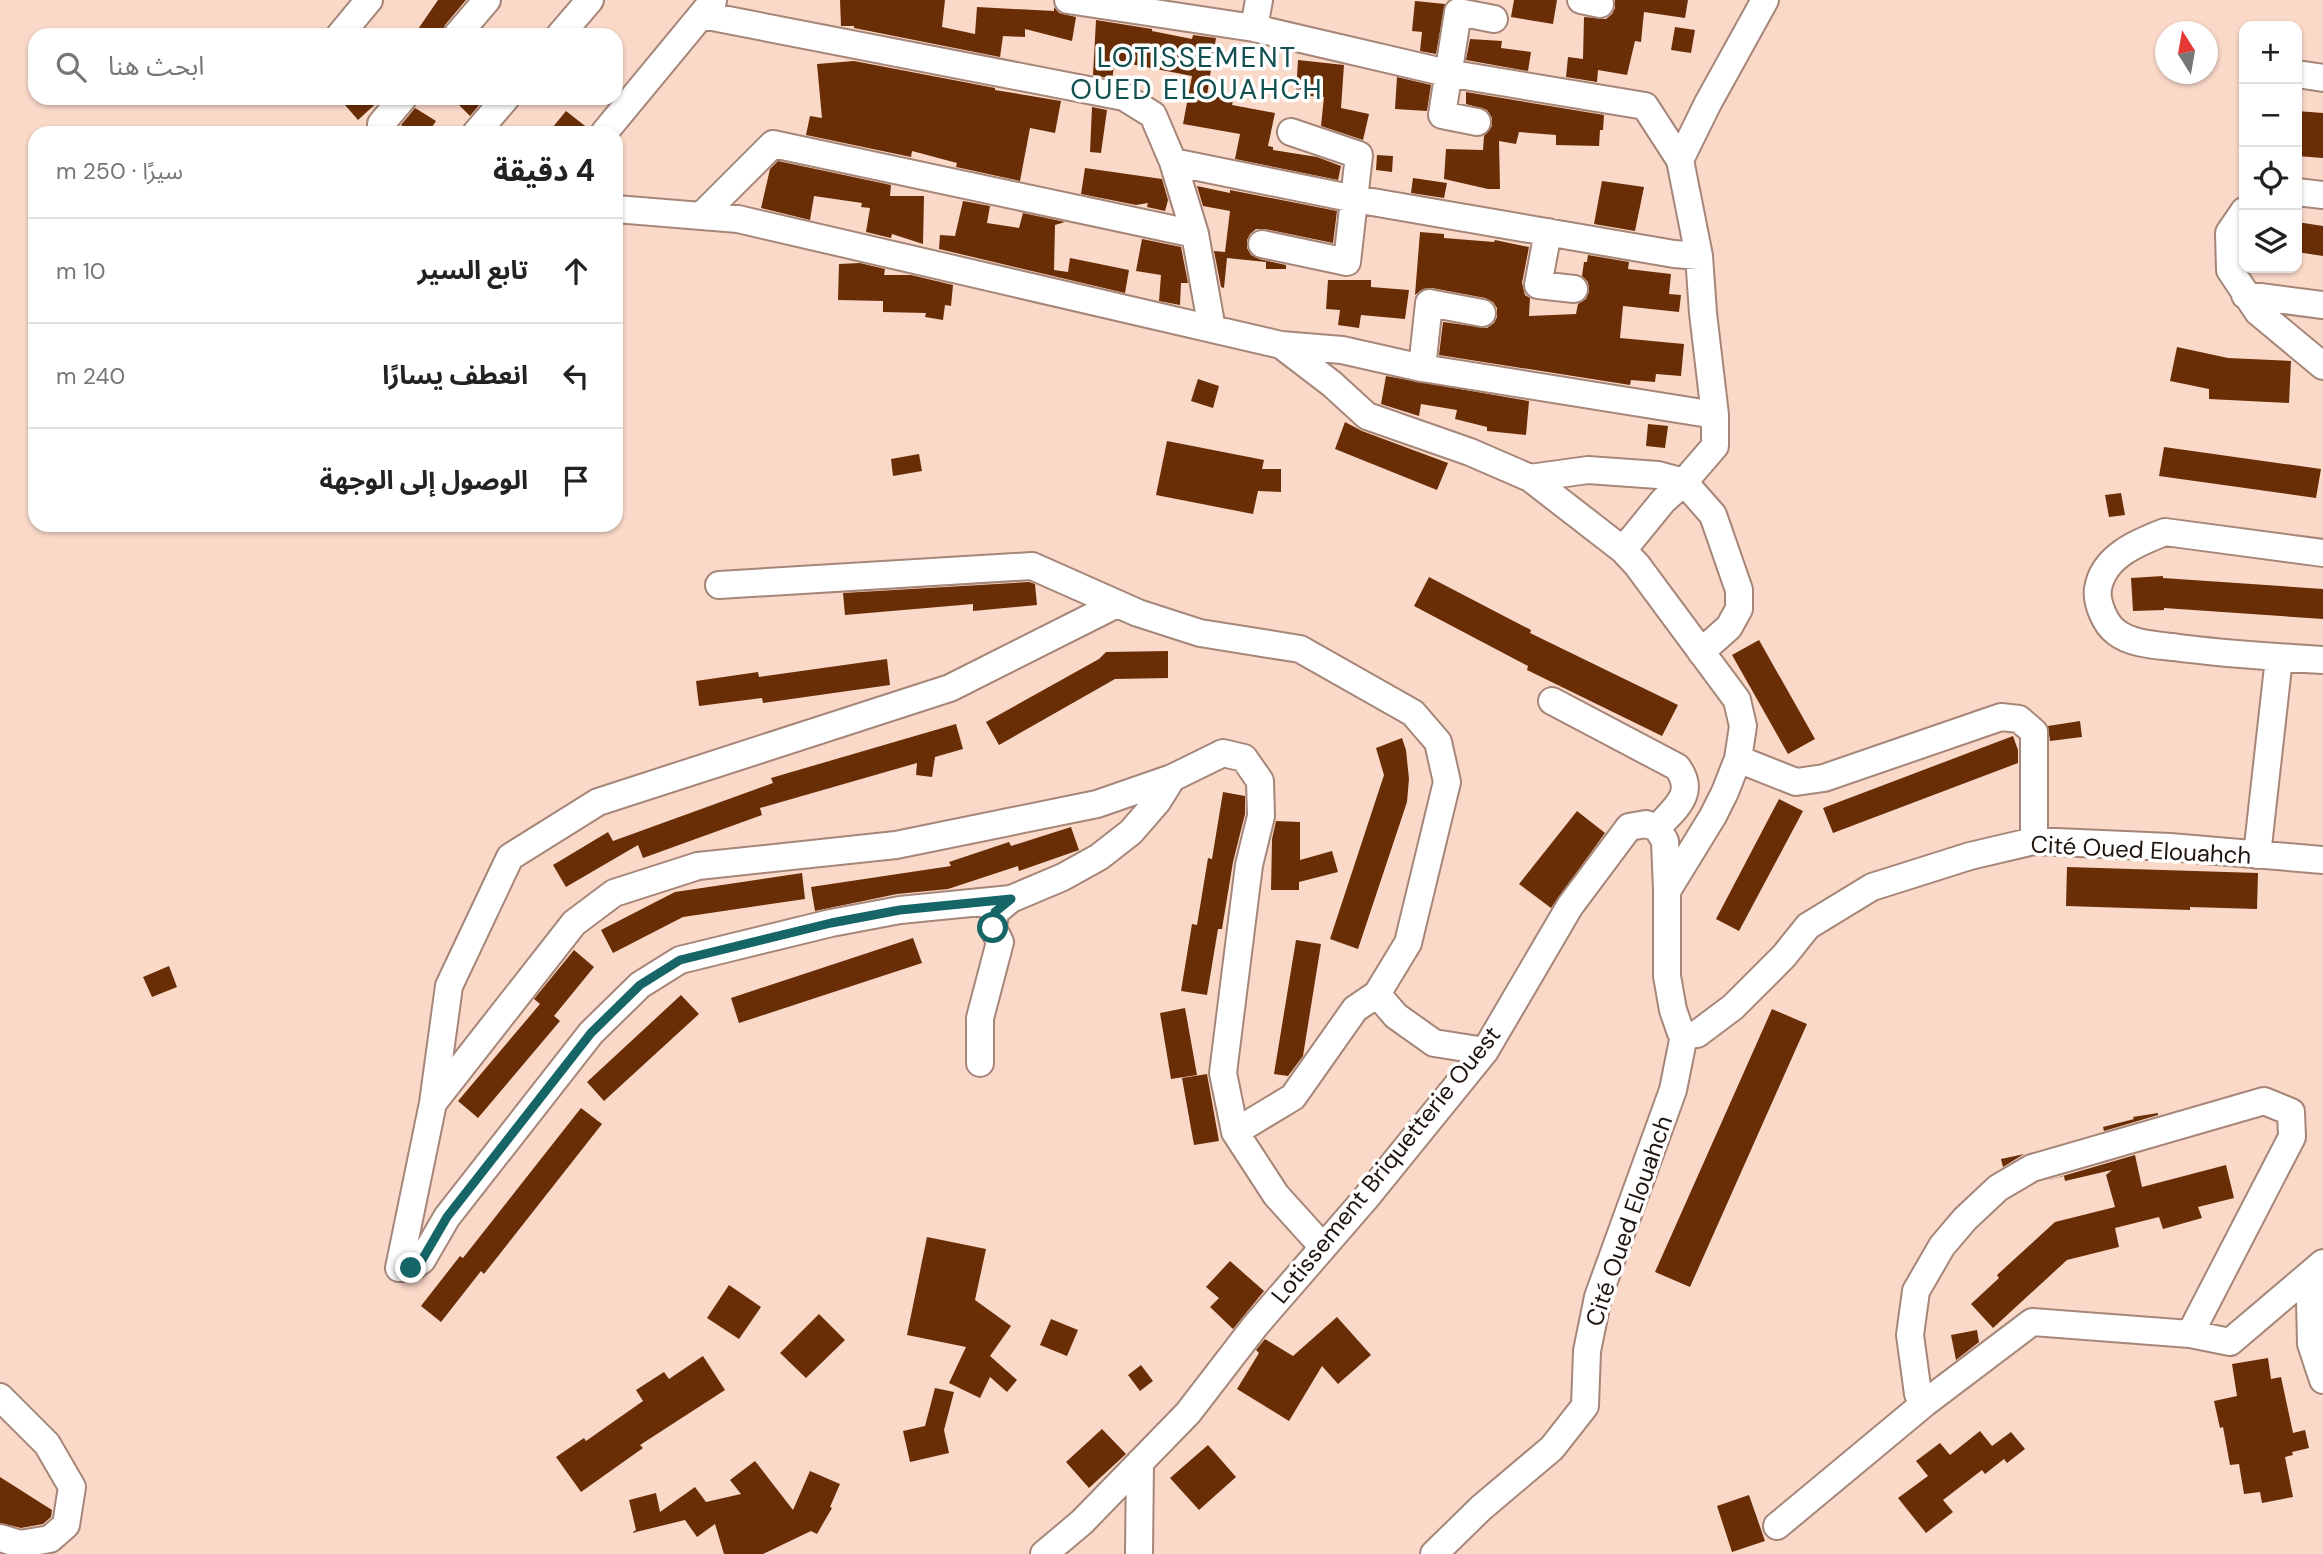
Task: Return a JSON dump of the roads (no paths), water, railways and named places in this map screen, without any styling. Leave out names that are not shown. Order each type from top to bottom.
[{"type":"street","points":[[346,28],[369,0]]},
{"type":"street","points":[[463,28],[487,0]]},
{"type":"street","points":[[566,28],[590,0]]},
{"type":"street","points":[[1068,0],[1254,28],[1447,73],[1645,106],[1680,160],[1699,256],[1715,415],[1715,446],[1684,482],[1663,501],[1630,558]]},
{"type":"street","points":[[1254,28],[1259,0]]},
{"type":"street","points":[[1680,160],[1765,0]]},
{"type":"street","points":[[610,126],[708,8],[1124,97],[1153,115],[1173,162],[1195,233],[1212,329]]},
{"type":"street","points":[[1477,122],[1443,114],[1447,73],[1458,12],[1494,19]]},
{"type":"street","points":[[2302,75],[2323,78]]},
{"type":"street","points":[[381,124],[397,105]]},
{"type":"street","points":[[482,126],[500,105]]},
{"type":"street","points":[[1262,244],[1347,262],[1359,155],[1290,132]]},
{"type":"street","points":[[701,216],[773,144],[1195,233]]},
{"type":"street","points":[[1173,162],[1355,199],[1674,254],[1699,256]]},
{"type":"street","points":[[2302,193],[2323,195]]},
{"type":"street","points":[[623,210],[738,219],[1281,345],[1342,350],[1422,368],[1715,415]]},
{"type":"street","points":[[2239,218],[2229,233],[2230,270],[2258,312],[2323,366]]},
{"type":"street","points":[[1548,232],[1538,285],[1574,289]]},
{"type":"street","points":[[2245,295],[2323,305]]},
{"type":"street","points":[[1422,368],[1429,303],[1482,313]]},
{"type":"street","points":[[1281,345],[1332,384],[1367,416],[1469,452],[1530,478],[1630,558],[1737,700],[1744,726],[1738,759],[1713,816],[1667,891]]},
{"type":"street","points":[[1530,478],[1588,470],[1658,475],[1684,482],[1713,515],[1739,590],[1740,609],[1729,627],[1701,652]]},
{"type":"street","points":[[2323,553],[2165,532],[2141,541],[2120,554],[2107,568],[2098,589],[2101,612],[2116,632],[2141,643],[2226,655],[2278,670],[2323,660]]},
{"type":"street","points":[[719,585],[1032,566],[1138,613],[1200,633],[1300,649],[1413,713],[1438,742],[1447,782],[1408,943],[1377,994],[1355,1009],[1293,1097],[1235,1132]]},
{"type":"street","points":[[1011,899],[900,910],[831,923],[680,960],[640,985],[591,1033],[447,1217],[422,1260],[411,1268],[399,1268],[433,1103],[449,986],[510,857],[598,802],[950,688],[1117,604]]},
{"type":"street","points":[[2257,855],[2278,670]]},
{"type":"street","points":[[1552,701],[1677,767],[1684,777],[1686,790],[1681,801],[1657,828],[1665,841],[1667,976],[1673,1010],[1684,1035]]},
{"type":"street","points":[[1738,759],[1796,782],[1824,778],[2001,717],[2019,719],[2034,732],[2034,841]]},
{"type":"street","points":[[433,1103],[574,923],[614,893],[698,866],[896,845],[1097,804],[1172,778],[1223,753],[1244,758],[1260,780],[1261,816],[1249,865],[1223,1073],[1235,1132],[1276,1195],[1323,1247]]},
{"type":"street","points":[[980,1063],[980,1018],[1000,942],[993,928],[995,912],[1011,899],[1099,858],[1131,832],[1157,802],[1172,778]]},
{"type":"street","name":"Lotissement Briquetterie Ouest","points":[[1044,1554],[1082,1522],[1188,1413],[1255,1326],[1365,1199],[1485,1051],[1570,906],[1629,827],[1646,824],[1657,828]]},
{"type":"street","name":"Cité Oued Elouahch","points":[[1434,1554],[1481,1508],[1552,1448],[1585,1406],[1587,1351],[1598,1297],[1673,1090],[1684,1035],[1697,1034],[1733,1007],[1784,956],[1808,926],[1872,887],[1970,856],[2034,841],[2170,847],[2323,860]]},
{"type":"street","points":[[1377,994],[1396,1016],[1434,1043],[1485,1051]]},
{"type":"street","points":[[1925,1403],[1918,1394],[1910,1335],[1916,1291],[1942,1246],[1998,1188],[2032,1168],[2264,1101],[2291,1112],[2292,1137],[2190,1334]]},
{"type":"street","points":[[1777,1526],[1925,1403],[2032,1322],[2190,1334],[2230,1342],[2323,1265]]},
{"type":"street","points":[[2323,1265],[2310,1300],[2311,1344],[2323,1380]]},
{"type":"street","points":[[0,1397],[47,1444],[72,1487],[66,1525],[50,1539],[20,1545],[0,1538]]},
{"type":"street","points":[[1139,1554],[1140,1462]]},
{"type":"district","name":"LOTISSEMENT OUED ELOUAHCH","points":[[1197,73]]}]
